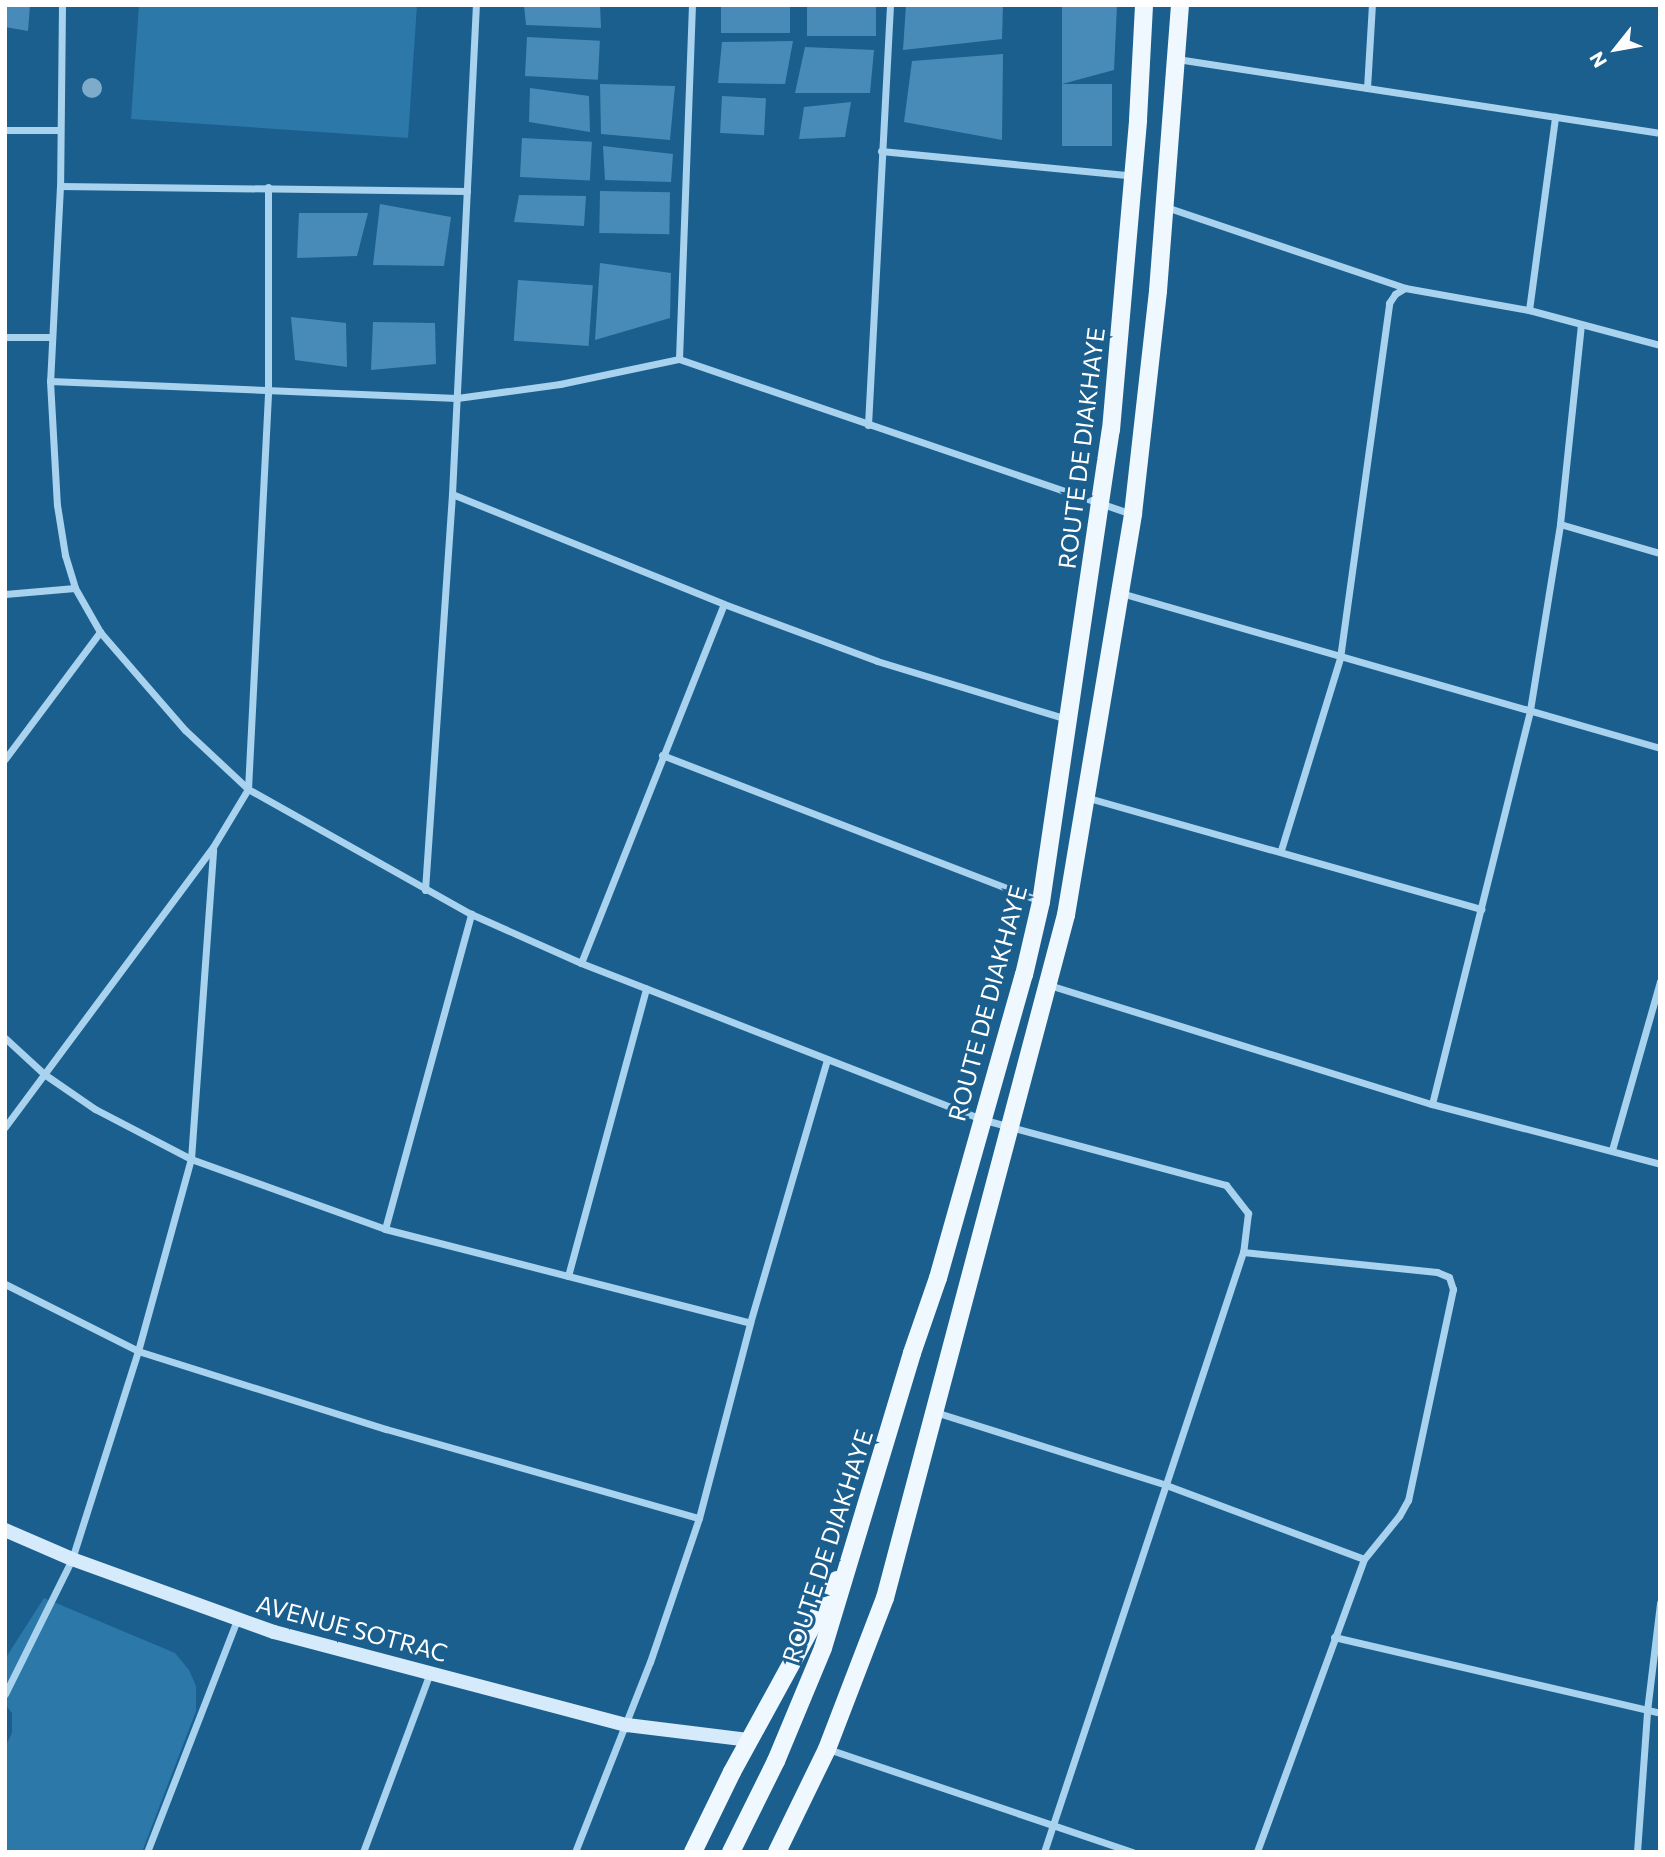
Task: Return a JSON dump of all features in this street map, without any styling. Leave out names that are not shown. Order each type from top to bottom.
[{"type":"main road","name":"ROUTE DE DIAKHAYE","points":[[731,1852],[776,1761],[823,1648],[857,1543],[912,1353],[938,1279],[981,1119],[1024,975],[1041,902],[1100,502],[1120,339],[1134,176],[1144,5]]},
{"type":"main road","points":[[777,1852],[827,1749],[885,1598],[1066,915],[1133,514],[1156,303],[1180,5]]},
{"type":"main road","points":[[693,1852],[750,1740],[857,1543]]},
{"type":"street","points":[[62,5],[58,131],[60,186],[50,381],[57,505],[65,555],[75,588],[100,632],[185,730],[248,789],[471,914],[581,963],[981,1119],[1010,1129],[1226,1185],[1248,1213],[1243,1252],[1044,1852]]},
{"type":"street","points":[[425,890],[452,494],[476,5]]},
{"type":"street","points":[[679,359],[692,5]]},
{"type":"street","points":[[869,425],[890,5]]},
{"type":"street","points":[[1367,88],[1372,5]]},
{"type":"street","points":[[1177,58],[1660,133]]},
{"type":"street","points":[[1529,310],[1555,117]]},
{"type":"street","points":[[5,130],[58,131]]},
{"type":"street","points":[[881,151],[1134,176]]},
{"type":"street","points":[[60,186],[467,191]]},
{"type":"street","points":[[5,1127],[213,847],[248,789],[268,388],[268,187]]},
{"type":"street","points":[[1163,206],[1405,288],[1529,310],[1660,345]]},
{"type":"street","points":[[1281,850],[1340,658],[1389,303],[1395,294],[1405,288]]},
{"type":"street","points":[[1432,1104],[1530,710],[1560,524],[1581,325]]},
{"type":"street","points":[[5,337],[52,337]]},
{"type":"street","points":[[50,381],[268,388],[457,398],[560,384],[679,359],[1133,514]]},
{"type":"street","points":[[452,494],[724,604],[877,661],[1068,719]]},
{"type":"street","points":[[1560,524],[1660,553]]},
{"type":"street","points":[[5,594],[75,588]]},
{"type":"street","points":[[1120,592],[1340,658],[1660,748]]},
{"type":"street","points":[[581,963],[724,604]]},
{"type":"street","points":[[5,759],[100,632]]},
{"type":"street","points":[[662,755],[1041,902]]},
{"type":"street","points":[[1084,797],[1281,850],[1482,909]]},
{"type":"street","points":[[5,1693],[72,1559],[138,1350],[191,1159],[213,847]]},
{"type":"street","points":[[385,1229],[471,914]]},
{"type":"street","points":[[1612,1150],[1660,981]]},
{"type":"street","points":[[1048,985],[1432,1104],[1660,1164]]},
{"type":"street","points":[[568,1276],[646,988]]},
{"type":"street","points":[[5,1038],[44,1073],[95,1109],[191,1159],[385,1229],[750,1323]]},
{"type":"street","points":[[575,1852],[626,1725],[699,1518],[750,1323],[827,1059]]},
{"type":"street","points":[[1243,1252],[1437,1272],[1449,1277],[1453,1289],[1412,1486],[1399,1517],[1364,1559],[1257,1852]]},
{"type":"street","points":[[5,1284],[138,1350],[386,1429],[699,1518]]},
{"type":"street","points":[[934,1412],[1166,1485],[1364,1559]]},
{"type":"street","name":"AVENUE SOTRAC","points":[[5,1530],[72,1559],[237,1620],[626,1725],[750,1740]]},
{"type":"street","points":[[1637,1852],[1647,1711],[1660,1603]]},
{"type":"street","points":[[147,1852],[237,1620]]},
{"type":"street","points":[[1334,1637],[1660,1713]]},
{"type":"street","points":[[362,1852],[430,1673]]},
{"type":"street","points":[[827,1749],[1133,1852]]},
{"type":"shaded area","points":[[139,5],[417,5],[408,138],[131,119]]},
{"type":"shaded area","points":[[44,1598],[175,1653],[189,1670],[196,1686],[196,1711],[142,1852],[5,1852],[5,1747],[12,1733],[12,1713],[5,1704],[5,1659]]},
{"type":"building","points":[[5,5],[30,5],[28,31],[5,27]]},
{"type":"building","points":[[524,5],[600,5],[601,28],[526,25]]},
{"type":"building","points":[[721,5],[790,5],[790,33],[721,33]]},
{"type":"building","points":[[807,5],[876,5],[876,36],[807,36]]},
{"type":"building","points":[[906,5],[1003,5],[1002,39],[903,50]]},
{"type":"building","points":[[1062,5],[1117,5],[1114,70],[1062,84]]},
{"type":"building","points":[[527,37],[600,41],[598,80],[525,76]]},
{"type":"building","points":[[793,41],[785,84],[718,83],[722,42]]},
{"type":"building","points":[[805,47],[874,50],[870,93],[795,93]]},
{"type":"building","points":[[1003,54],[1002,140],[904,122],[912,61]]},
{"type":"building","points":[[600,84],[675,86],[670,140],[601,134]]},
{"type":"building","points":[[1062,84],[1112,84],[1112,146],[1062,146]]},
{"type":"building","points":[[530,88],[589,96],[590,132],[529,122]]},
{"type":"building","points":[[722,96],[766,98],[764,135],[720,133]]},
{"type":"building","points":[[851,102],[845,137],[799,139],[804,107]]},
{"type":"building","points":[[522,138],[592,142],[590,181],[520,177]]},
{"type":"building","points":[[603,146],[673,154],[671,182],[605,180]]},
{"type":"building","points":[[600,191],[670,192],[669,234],[599,233]]},
{"type":"building","points":[[519,195],[586,196],[584,226],[514,222]]},
{"type":"building","points":[[380,204],[451,217],[444,266],[373,265]]},
{"type":"building","points":[[299,213],[368,213],[357,256],[297,258]]},
{"type":"building","points":[[600,263],[671,273],[670,318],[595,340]]},
{"type":"building","points":[[518,280],[593,285],[589,346],[514,341]]},
{"type":"building","points":[[291,317],[346,323],[347,367],[295,360]]},
{"type":"building","points":[[373,322],[435,323],[436,364],[371,370]]}]
